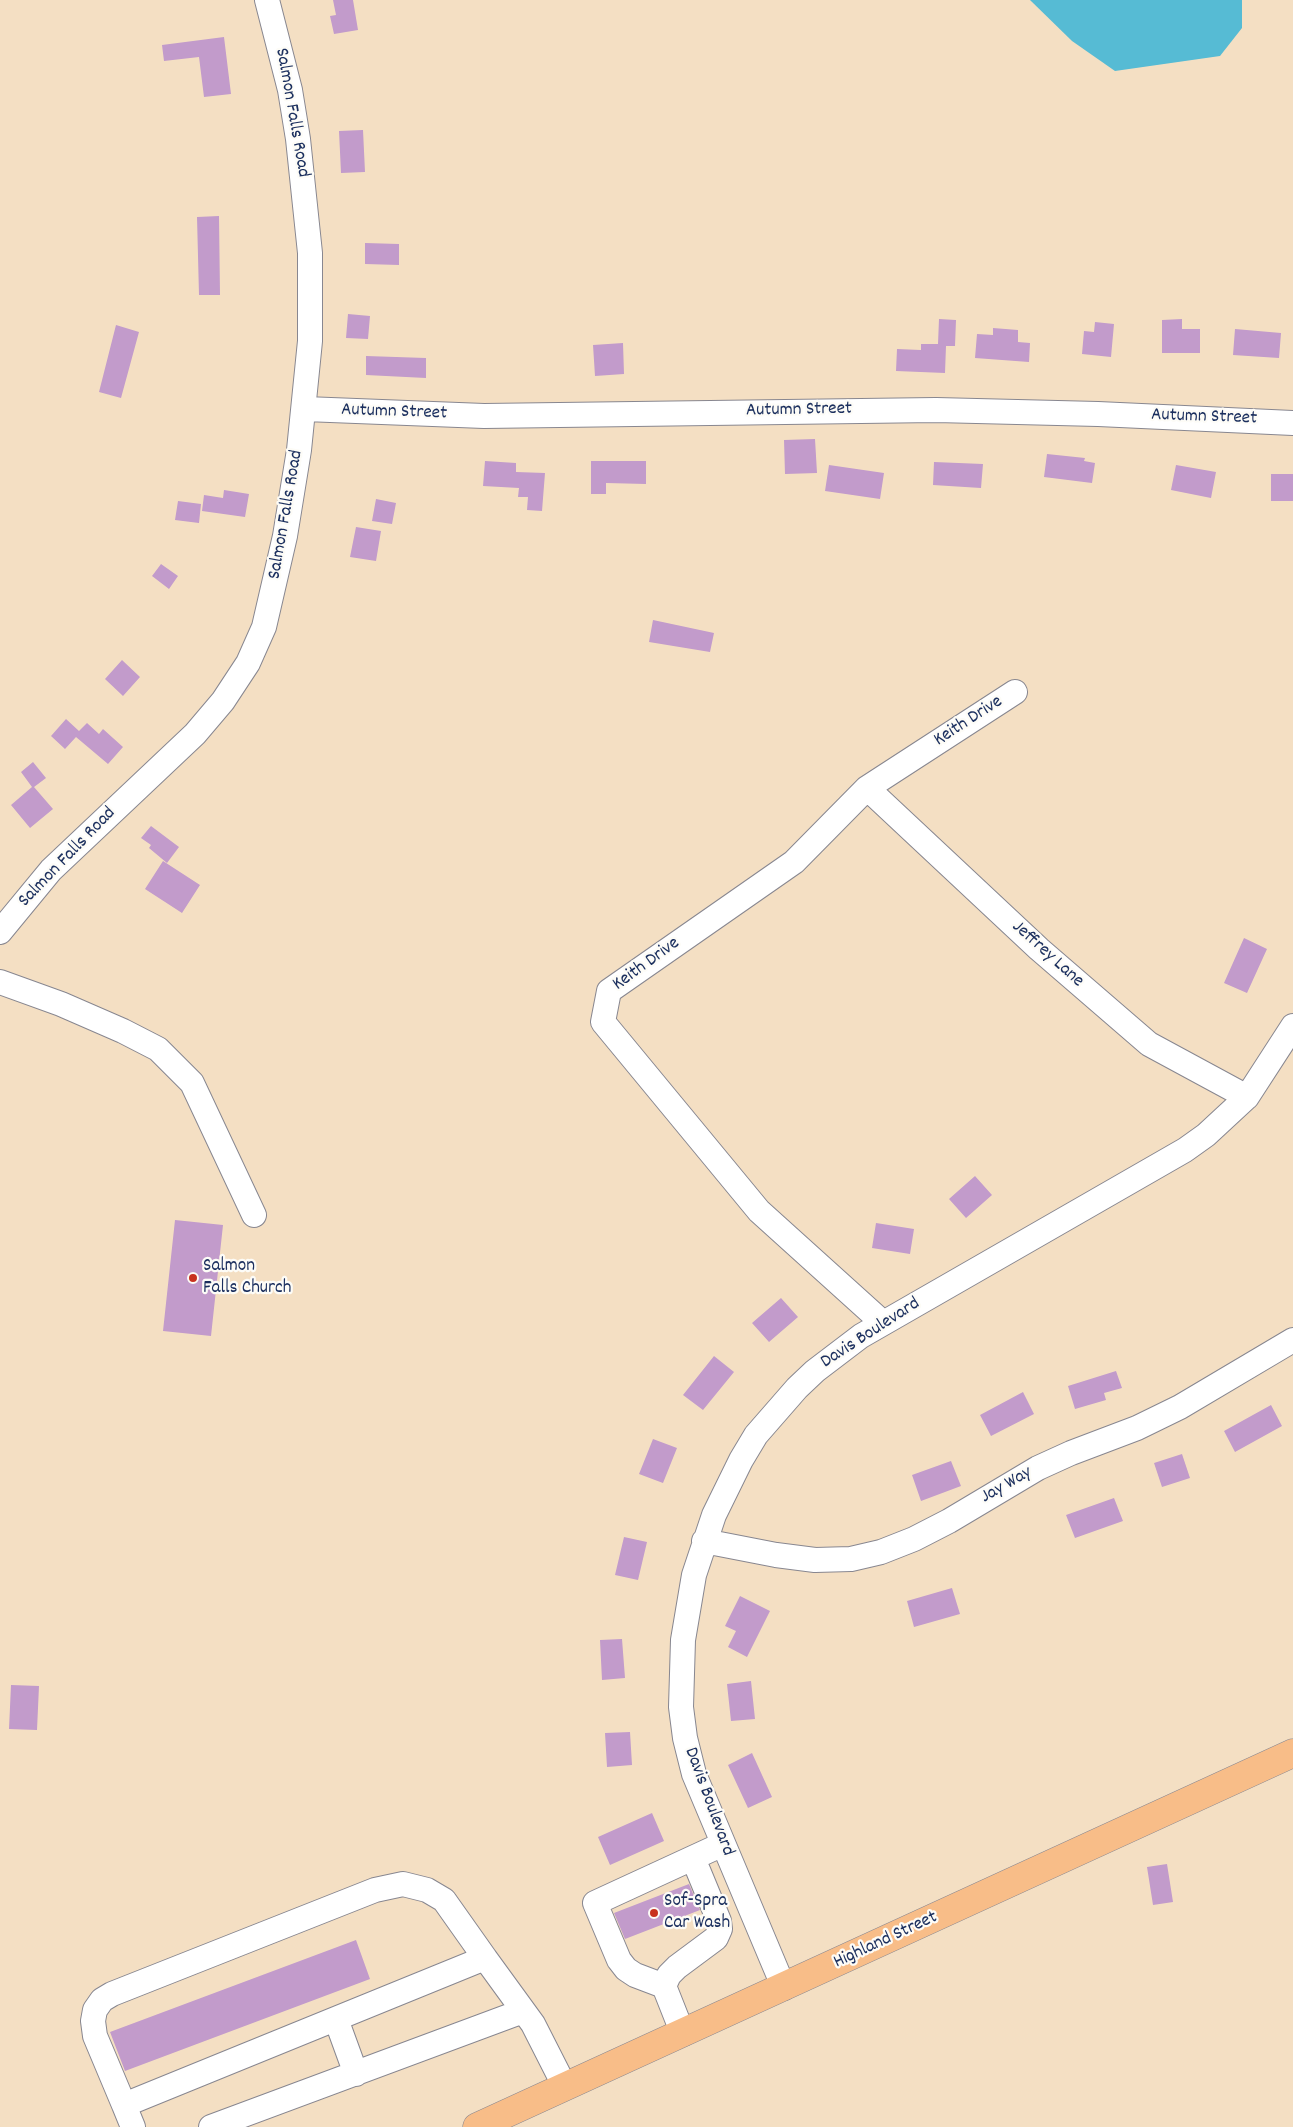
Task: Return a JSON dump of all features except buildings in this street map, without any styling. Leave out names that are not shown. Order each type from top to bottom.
[{"type":"highway","name":"Highland Street","points":[[477,2127],[784,1988],[1293,1753]]},
{"type":"street","name":"Salmon Falls Road","points":[[0,932],[51,870],[195,734],[223,700],[248,663],[264,627],[286,536],[305,410],[310,342],[310,254],[306,203],[290,90],[268,0]]},
{"type":"street","name":"Autumn Street","points":[[305,410],[484,416],[936,410],[1098,414],[1293,423]]},
{"type":"street","name":"Keith Drive","points":[[883,1323],[759,1211],[603,1022],[609,991],[794,862],[867,788],[1015,692]]},
{"type":"street","name":"Jeffrey Lane","points":[[867,788],[1039,949],[1149,1044],[1247,1097]]},
{"type":"street","points":[[0,982],[61,1004],[123,1031],[158,1049],[192,1083],[254,1215]]},
{"type":"street","name":"Davis Boulevard","points":[[784,1988],[694,1774],[685,1738],[681,1707],[680,1675],[684,1631],[694,1575],[704,1541],[727,1487],[741,1460],[756,1435],[776,1410],[815,1371],[862,1336],[1184,1150],[1206,1135],[1247,1097],[1264,1074],[1293,1026]]},
{"type":"street","name":"Jay Way","points":[[704,1541],[776,1555],[815,1560],[851,1559],[881,1552],[914,1539],[949,1521],[1038,1468],[1071,1453],[1137,1428],[1180,1407],[1293,1340]]},
{"type":"street","points":[[664,1986],[635,1975],[626,1969],[620,1960],[595,1903],[722,1844]]},
{"type":"street","points":[[683,2034],[664,1986],[669,1975],[716,1938],[720,1929],[719,1921],[693,1858]]},
{"type":"street","points":[[133,2127],[95,2036],[93,2021],[95,2010],[102,2000],[112,1994],[375,1890],[403,1884],[427,1890],[444,1900],[533,2024],[565,2087]]},
{"type":"street","points":[[124,2105],[485,1958]]},
{"type":"street","points":[[211,2127],[523,2011]]},
{"type":"street","points":[[336,2019],[356,2074]]},
{"type":"water","points":[[1030,0],[1242,0],[1242,28],[1220,56],[1115,71],[1072,41]]},
{"type":"place","name":"Salmon Falls Church","points":[[193,1278]]},
{"type":"place","name":"Sof-Spra Car Wash","points":[[654,1913]]}]
